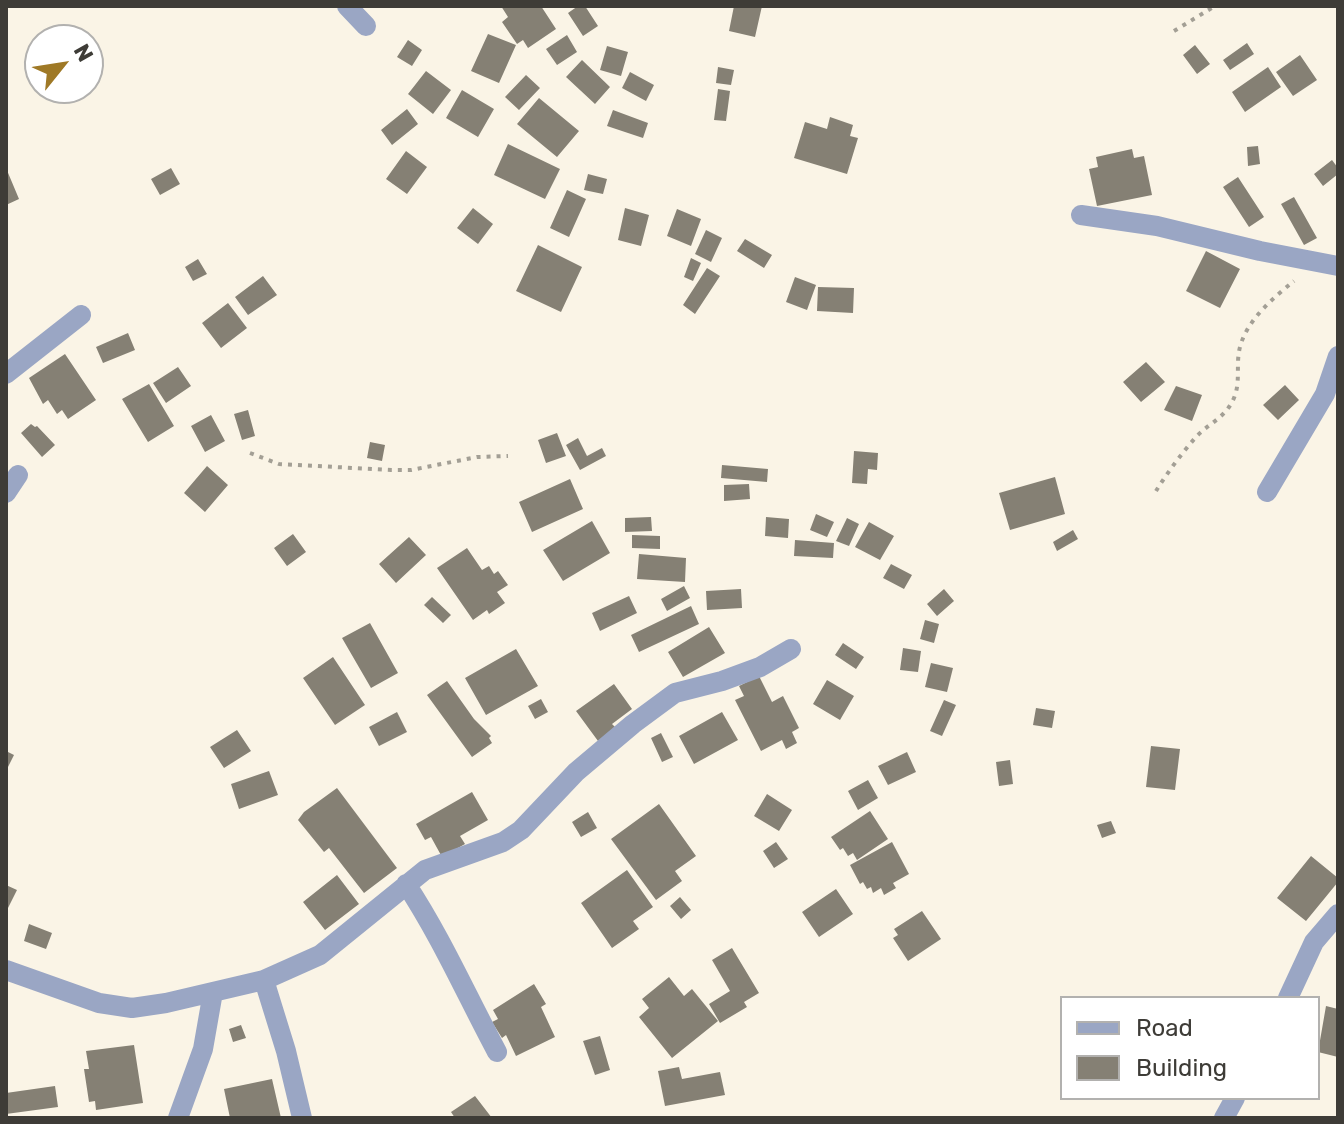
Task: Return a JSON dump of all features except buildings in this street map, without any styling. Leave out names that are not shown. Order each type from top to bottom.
[{"type":"street","points":[[347,6],[366,26]]},
{"type":"street","points":[[1081,215],[1157,226],[1328,264]]},
{"type":"street","points":[[6,374],[81,315]]},
{"type":"street","points":[[1267,492],[1325,394],[1338,356]]},
{"type":"street","points":[[6,493],[18,475]]},
{"type":"street","points":[[6,970],[99,1003],[132,1008],[264,980],[320,955],[425,870],[503,842],[521,830],[576,772],[675,693],[760,667],[791,649]]},
{"type":"street","points":[[406,884],[433,926],[453,971],[497,1052]]},
{"type":"street","points":[[1289,996],[1314,942],[1338,914]]},
{"type":"street","points":[[264,980],[302,1118]]},
{"type":"street","points":[[178,1118],[203,1049],[213,992]]},
{"type":"street","points":[[1224,1118],[1234,1100]]},
{"type":"path","points":[[1174,31],[1215,6]]},
{"type":"path","points":[[1156,491],[1197,435],[1222,416],[1233,401],[1239,379],[1239,349],[1248,328],[1292,282],[1328,264]]},
{"type":"path","points":[[250,453],[279,464],[391,470],[411,470],[477,457],[508,456]]}]
